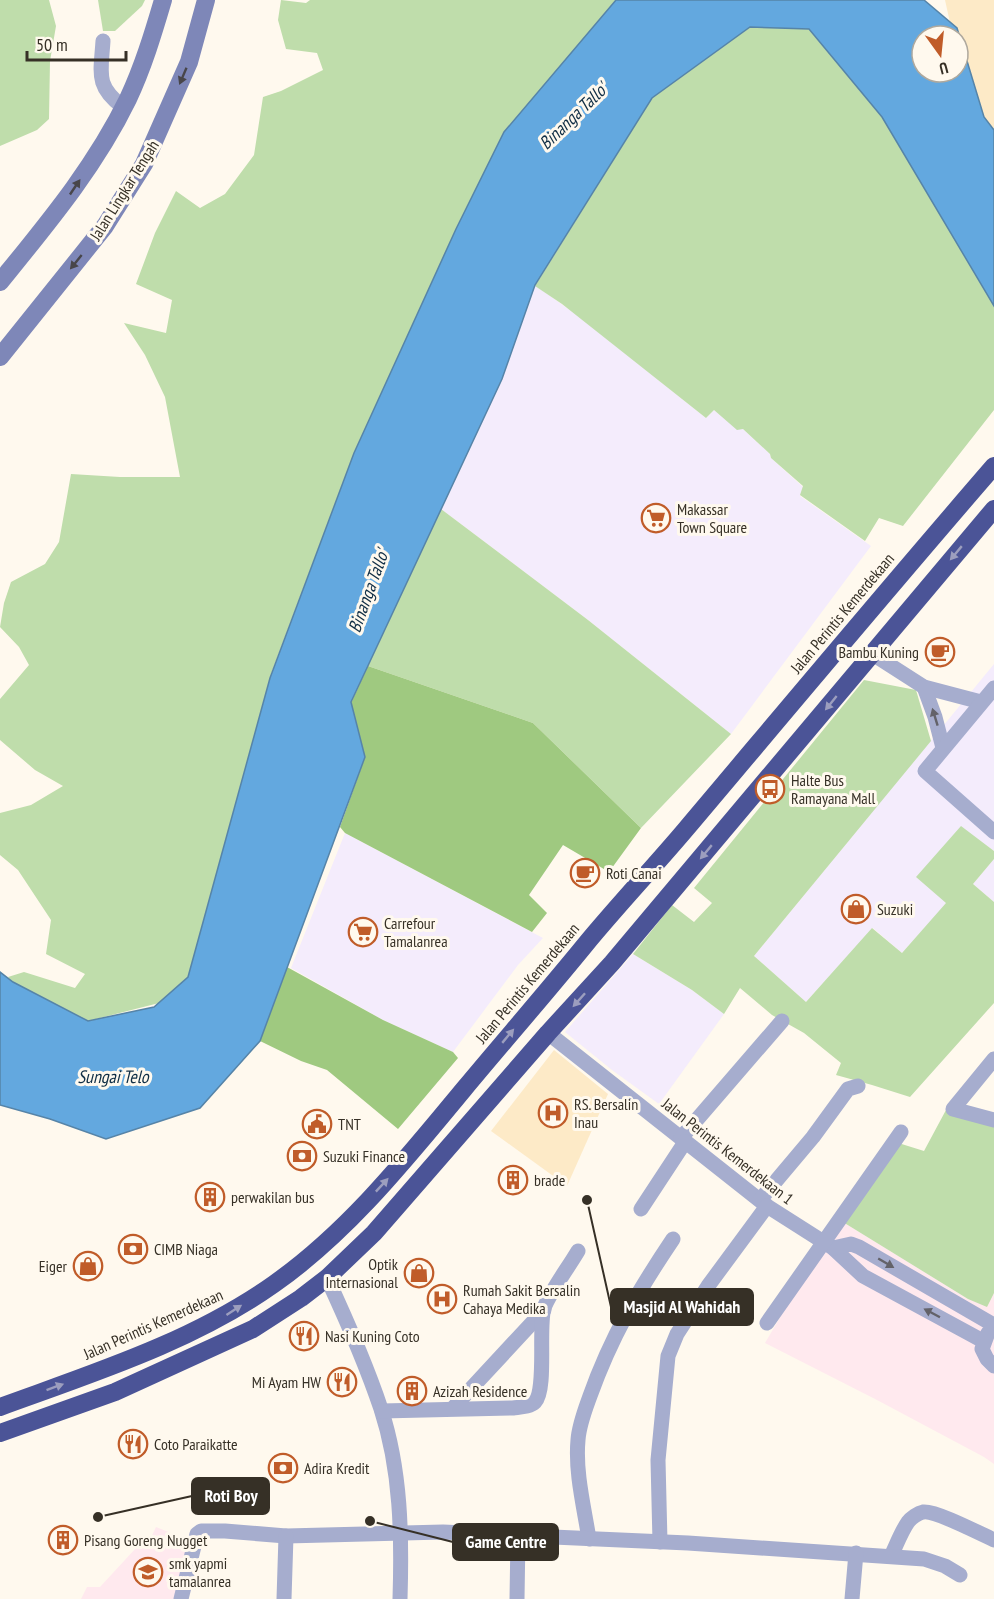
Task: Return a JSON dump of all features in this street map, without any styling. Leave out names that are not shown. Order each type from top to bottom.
[{"type":"highway","name":"Jalan Perintis Kemerdekaan","points":[[0,1407],[139,1355],[219,1319],[272,1285],[308,1258],[395,1171],[588,941],[655,866],[827,660],[994,466]]},
{"type":"highway","points":[[0,1433],[115,1392],[241,1335],[273,1318],[327,1278],[374,1233],[612,963],[994,509]]},
{"type":"highway","points":[[440,1118],[460,1136]]},
{"type":"main road","points":[[0,282],[63,205],[98,152],[123,107],[147,54],[163,0]]},
{"type":"main road","name":"Jalan Lingkar Tengah","points":[[0,357],[105,226],[144,164],[189,63],[206,0]]},
{"type":"street","points":[[103,41],[102,82],[108,95],[123,107]]},
{"type":"street","points":[[871,653],[924,687],[981,702]]},
{"type":"street","points":[[924,687],[943,748]]},
{"type":"street","points":[[994,688],[925,771],[994,832]]},
{"type":"street","points":[[641,1209],[683,1140],[782,1021]]},
{"type":"street","name":"Jalan Perintis Kemerdekaan 1","points":[[548,1033],[764,1203],[829,1245],[863,1276],[983,1341]]},
{"type":"street","points":[[994,1059],[953,1109],[994,1120]]},
{"type":"street","points":[[660,1542],[658,1460],[668,1356],[677,1334],[764,1203],[848,1089],[858,1086]]},
{"type":"street","points":[[767,1323],[829,1245],[901,1132]]},
{"type":"street","points":[[589,1539],[578,1464],[580,1425],[618,1327],[673,1239]]},
{"type":"street","points":[[829,1245],[859,1246],[993,1323],[981,1349],[994,1366]]},
{"type":"street","points":[[453,1408],[543,1310],[578,1251]]},
{"type":"street","points":[[327,1278],[382,1411],[395,1473],[402,1533],[400,1599]]},
{"type":"street","points":[[382,1411],[513,1408],[529,1405],[537,1400],[543,1310]]},
{"type":"street","points":[[891,1556],[908,1522],[923,1512],[929,1512],[994,1540]]},
{"type":"street","points":[[182,1599],[195,1539],[199,1532],[225,1531],[286,1536],[402,1533],[518,1536],[856,1553],[924,1559],[960,1575]]},
{"type":"street","points":[[284,1599],[286,1536]]},
{"type":"street","points":[[517,1599],[518,1536]]},
{"type":"street","points":[[852,1599],[856,1553]]},
{"type":"shaded area","points":[[945,0],[994,0],[994,175],[970,82],[970,24],[950,24]]},
{"type":"shaded area","points":[[535,285],[578,316],[706,418],[714,410],[737,429],[743,429],[803,487],[800,496],[871,546],[731,734],[588,620],[441,509],[502,379]]},
{"type":"shaded area","points":[[994,664],[994,851],[961,827],[917,877],[947,903],[902,953],[873,928],[806,1002],[754,956]]},
{"type":"shaded area","points":[[345,833],[543,938],[518,965],[453,1052],[383,1020],[291,968]]},
{"type":"shaded area","points":[[994,859],[994,902],[973,884]]},
{"type":"shaded area","points":[[633,954],[692,990],[724,1014],[659,1104],[565,1032]]},
{"type":"shaded area","name":"RS. Bersalin Inau","points":[[554,1050],[608,1094],[567,1186],[491,1131]]},
{"type":"shaded area","points":[[838,1219],[968,1299],[987,1306],[994,1293],[994,1464],[877,1400],[765,1343]]},
{"type":"shaded area","name":"smk yapmi tamalanrea","points":[[156,1527],[191,1541],[175,1599],[81,1599],[87,1587],[100,1587],[136,1548],[149,1542]]},
{"type":"green space","points":[[0,0],[49,0],[56,26],[50,61],[49,119],[37,130],[0,146]]},
{"type":"green space","points":[[98,0],[145,0],[142,6],[115,31],[103,31]]},
{"type":"green space","points":[[281,0],[306,3],[310,0],[616,0],[506,130],[456,229],[354,453],[271,674],[188,977],[159,1003],[88,1021],[12,982],[8,977],[24,972],[75,988],[85,974],[46,954],[51,920],[18,870],[0,855],[0,813],[31,805],[63,786],[35,770],[0,740],[0,699],[29,665],[19,647],[0,627],[4,603],[11,582],[45,564],[59,542],[71,474],[180,477],[165,397],[145,355],[124,323],[166,333],[172,300],[136,284],[155,233],[176,191],[200,208],[225,194],[254,155],[263,97],[281,91],[323,70],[317,53],[286,49],[278,20]]},
{"type":"green space","points":[[750,27],[809,29],[882,117],[994,306],[994,410],[903,526],[879,518],[865,541],[800,495],[803,486],[743,429],[737,430],[714,410],[706,418],[562,304],[535,286],[652,98]]},
{"type":"green space","points":[[441,509],[588,620],[731,734],[641,828],[533,723],[368,666]]},
{"type":"green space","points":[[368,666],[533,723],[641,828],[609,872],[563,845],[529,895],[547,913],[532,932],[345,833],[340,827],[365,757],[351,703]]},
{"type":"green space","points":[[864,680],[916,690],[931,741],[754,956],[806,1002],[872,928],[902,953],[946,903],[916,877],[961,826],[994,851],[994,859],[973,884],[994,902],[994,1003],[910,1097],[836,1075],[841,1063],[804,1033],[772,1015],[740,988],[724,1014],[692,990],[633,954],[672,905],[694,922],[712,903],[694,888]]},
{"type":"green space","points":[[287,967],[383,1020],[453,1052],[458,1058],[398,1129],[327,1070],[301,1061],[260,1041]]},
{"type":"green space","points":[[946,1110],[994,1127],[994,1293],[987,1307],[968,1299],[838,1219],[892,1141],[924,1151]]},
{"type":"water","name":"Sungai Telo","points":[[616,0],[924,0],[952,24],[910,24],[910,84],[970,84],[970,71],[984,117],[994,130],[994,306],[882,117],[809,29],[750,27],[652,98],[535,285],[502,379],[351,702],[365,757],[260,1041],[200,1108],[106,1139],[50,1119],[0,1105],[0,972],[13,982],[88,1021],[154,1007],[188,977],[270,678],[354,453],[456,229],[504,132]]},
{"type":"place","name":"Makassar Town Square","points":[[656,518]]},
{"type":"place","name":"Bambu Kuning","points":[[940,652]]},
{"type":"place","name":"Halte Bus Ramayana Mall","points":[[770,789]]},
{"type":"place","name":"Roti Canai","points":[[585,873]]},
{"type":"place","name":"Suzuki","points":[[856,909]]},
{"type":"place","name":"Carrefour Tamalanrea","points":[[363,932]]},
{"type":"place","name":"RS. Bersalin Inau","points":[[553,1113]]},
{"type":"place","name":"TNT","points":[[317,1124]]},
{"type":"place","name":"Suzuki Finance","points":[[302,1156]]},
{"type":"place","name":"brade","points":[[513,1180]]},
{"type":"place","name":"perwakilan bus","points":[[210,1197]]},
{"type":"place","name":"Masjid Al Wahidah","points":[[587,1200]]},
{"type":"place","name":"CIMB Niaga","points":[[133,1249]]},
{"type":"place","name":"Eiger","points":[[88,1266]]},
{"type":"place","name":"Optik Internasional","points":[[419,1273]]},
{"type":"place","name":"Rumah Sakit Bersalin Cahaya Medika","points":[[442,1299]]},
{"type":"place","name":"Nasi Kuning Coto","points":[[304,1336]]},
{"type":"place","name":"Mi Ayam HW","points":[[342,1382]]},
{"type":"place","name":"Azizah Residence","points":[[412,1391]]},
{"type":"place","name":"Coto Paraikatte","points":[[133,1444]]},
{"type":"place","name":"Adira Kredit","points":[[283,1468]]},
{"type":"place","name":"Roti Boy","points":[[98,1517]]},
{"type":"place","name":"Game Centre","points":[[370,1521]]},
{"type":"place","name":"Pisang Goreng Nugget","points":[[63,1540]]},
{"type":"place","name":"smk yapmi tamalanrea","points":[[148,1572]]},
{"type":"water label","name":"Binanga Tallo'","points":[[573,116]]},
{"type":"water label","name":"Binanga Tallo'","points":[[368,591]]}]
